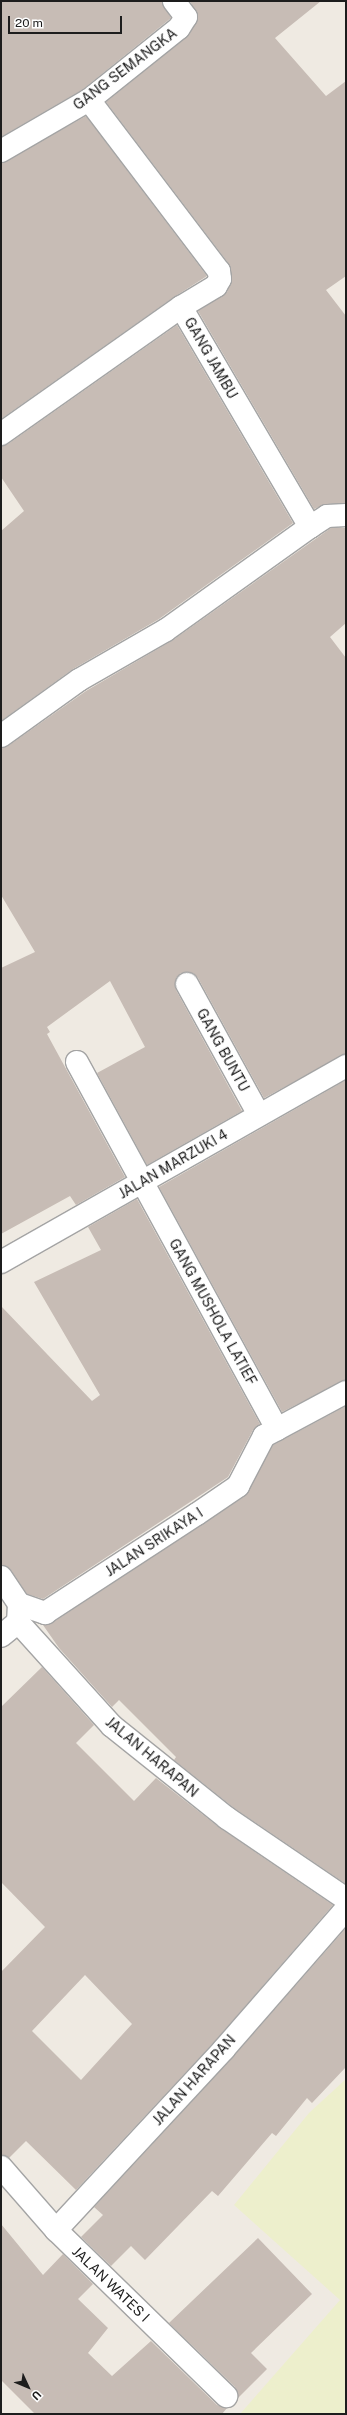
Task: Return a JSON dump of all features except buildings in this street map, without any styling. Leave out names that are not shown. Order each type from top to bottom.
[{"type":"street","name":"GANG SEMANGKA","points":[[1,151],[89,100],[179,28],[186,17],[174,1]]},
{"type":"street","name":"GANG JAMBU","points":[[89,100],[220,271],[220,279],[216,286],[181,307],[310,527]]},
{"type":"street","points":[[1,434],[181,307]]},
{"type":"street","points":[[1,736],[79,680],[166,630],[327,516],[346,515]]},
{"type":"street","name":"GANG BUNTU","points":[[187,984],[259,1115]]},
{"type":"street","name":"GANG MUSHOLA LATIEF","points":[[76,1062],[142,1182],[271,1432]]},
{"type":"street","name":"JALAN MARZUKI 4","points":[[1,1262],[346,1066]]},
{"type":"street","points":[[271,1432],[346,1392]]},
{"type":"street","name":"JALAN SRIKAYA I","points":[[18,1613],[45,1613],[238,1486],[271,1432]]},
{"type":"street","name":"JALAN HARAPAN","points":[[1,1576],[18,1613],[112,1726],[146,1756],[276,1854],[346,1899]]},
{"type":"street","points":[[1,1636],[18,1613]]},
{"type":"street","name":"JALAN HARAPAN","points":[[56,2230],[224,2049],[346,1909]]},
{"type":"street","name":"JALAN WATES I","points":[[1,2168],[56,2230],[226,2396]]},
{"type":"green space","points":[[346,2079],[346,2414],[240,2414],[340,2300],[234,2205],[309,2113]]}]
